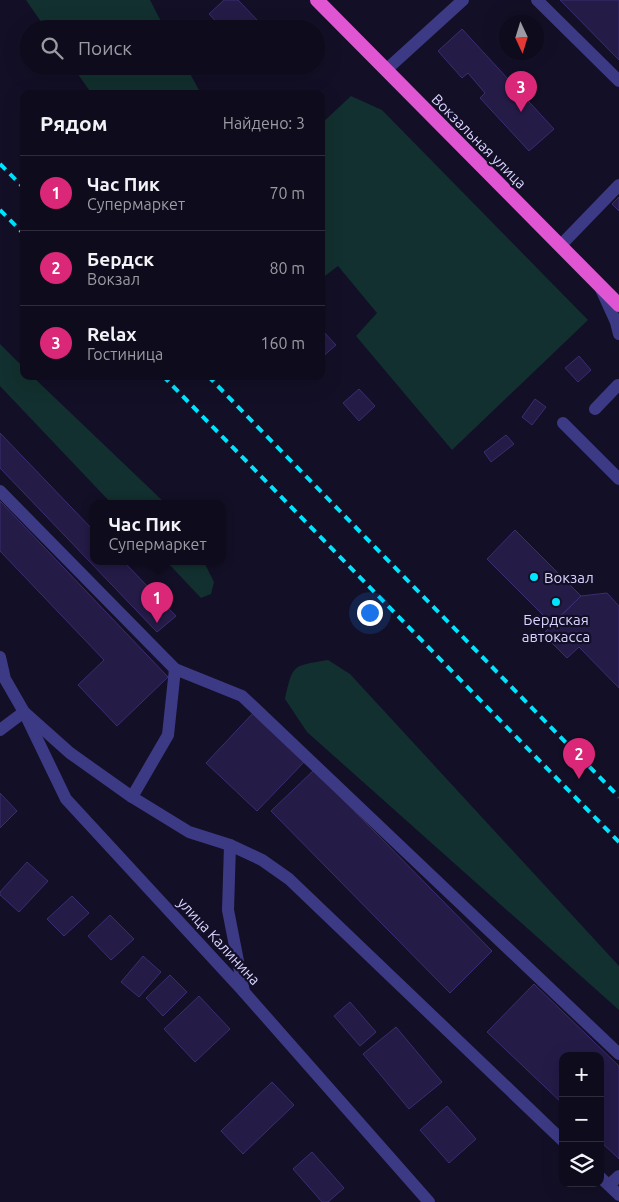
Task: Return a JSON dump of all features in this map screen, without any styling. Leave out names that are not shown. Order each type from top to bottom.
[{"type":"highway","name":"Вокзальная улица","points":[[317,0],[619,305]]},
{"type":"street","points":[[386,70],[463,0]]},
{"type":"street","points":[[537,0],[619,81]]},
{"type":"street","points":[[560,246],[619,185]]},
{"type":"street","points":[[600,286],[616,322],[619,334]]},
{"type":"street","points":[[595,409],[619,384]]},
{"type":"street","points":[[563,423],[619,479]]},
{"type":"street","points":[[0,491],[175,670],[242,696],[619,1054]]},
{"type":"street","name":"улица Калинина","points":[[0,657],[6,679],[66,799],[244,992],[428,1202]]},
{"type":"street","points":[[132,797],[168,735],[175,670]]},
{"type":"street","points":[[0,730],[24,712],[70,753],[132,797],[189,832],[230,845],[262,860],[288,879],[559,1137]]},
{"type":"street","points":[[230,845],[228,910],[244,992]]},
{"type":"street","points":[[619,1176],[604,1181],[619,1195]]},
{"type":"green space","points":[[26,0],[150,0],[160,20],[40,20]]},
{"type":"green space","points":[[78,75],[191,75],[199,90],[89,90]]},
{"type":"green space","points":[[351,96],[382,110],[588,320],[452,450],[356,336],[377,313],[338,266],[325,276],[325,120]]},
{"type":"green space","points":[[0,344],[20,364],[20,380],[36,380],[162,500],[108,500],[0,386]]},
{"type":"green space","points":[[170,565],[206,565],[214,582],[211,594],[201,598]]},
{"type":"green space","points":[[328,660],[350,674],[619,966],[619,1010],[307,732],[285,699],[290,679],[296,669],[301,666]]},
{"type":"building","points":[[224,0],[238,0],[257,20],[215,20],[209,14]]},
{"type":"building","points":[[560,0],[619,0],[619,60]]},
{"type":"building","points":[[462,29],[554,129],[529,151],[480,98],[485,93],[468,73],[462,78],[438,51]]},
{"type":"building","points":[[619,197],[619,211],[612,204]]},
{"type":"building","points":[[325,333],[336,345],[325,355]]},
{"type":"building","points":[[579,356],[591,370],[578,382],[565,368]]},
{"type":"building","points":[[359,389],[375,406],[359,421],[343,403]]},
{"type":"building","points":[[535,399],[546,407],[532,425],[522,417]]},
{"type":"building","points":[[0,433],[90,527],[90,562],[0,468]]},
{"type":"building","points":[[506,435],[514,444],[491,462],[484,452]]},
{"type":"building","points":[[0,501],[168,677],[117,726],[78,685],[104,660],[0,551]]},
{"type":"building","name":"Вокзал","points":[[515,530],[581,596],[552,624],[487,559]]},
{"type":"building","points":[[93,565],[127,565],[176,616],[157,632]]},
{"type":"building","points":[[607,593],[619,606],[619,688],[579,647],[567,658],[543,634],[581,596]]},
{"type":"building","points":[[255,711],[307,759],[257,811],[206,763]]},
{"type":"building","points":[[314,770],[492,951],[450,993],[271,811]]},
{"type":"building","points":[[0,793],[17,811],[0,828]]},
{"type":"building","points":[[27,862],[48,881],[19,912],[0,895],[0,892]]},
{"type":"building","points":[[72,896],[89,913],[64,936],[47,919]]},
{"type":"building","points":[[110,915],[134,939],[111,960],[88,936]]},
{"type":"building","points":[[143,956],[161,972],[139,997],[121,982]]},
{"type":"building","points":[[170,975],[187,992],[163,1016],[146,998]]},
{"type":"building","points":[[534,984],[619,1066],[619,1159],[604,1145],[604,1052],[559,1052],[559,1100],[487,1032]]},
{"type":"building","points":[[199,996],[230,1029],[195,1062],[164,1029]]},
{"type":"building","points":[[350,1002],[376,1032],[360,1046],[334,1016]]},
{"type":"building","points":[[396,1027],[442,1082],[409,1109],[363,1054]]},
{"type":"building","points":[[272,1082],[294,1105],[243,1154],[221,1131]]},
{"type":"building","points":[[447,1106],[476,1139],[449,1163],[420,1130]]},
{"type":"building","points":[[312,1152],[344,1188],[328,1202],[322,1202],[293,1169]]},
{"type":"railway","points":[[0,164],[20,184]]},
{"type":"railway","points":[[0,210],[20,230]]},
{"type":"railway","points":[[167,380],[619,842]]},
{"type":"railway","points":[[212,380],[619,797]]},
{"type":"place","name":"Relax","points":[[521,112]]},
{"type":"place","name":"Вокзал","points":[[534,577]]},
{"type":"place","name":"Бердская автокасса","points":[[556,602]]},
{"type":"place","name":"Час Пик","points":[[157,623]]},
{"type":"place","name":"Бердск","points":[[579,779]]}]
